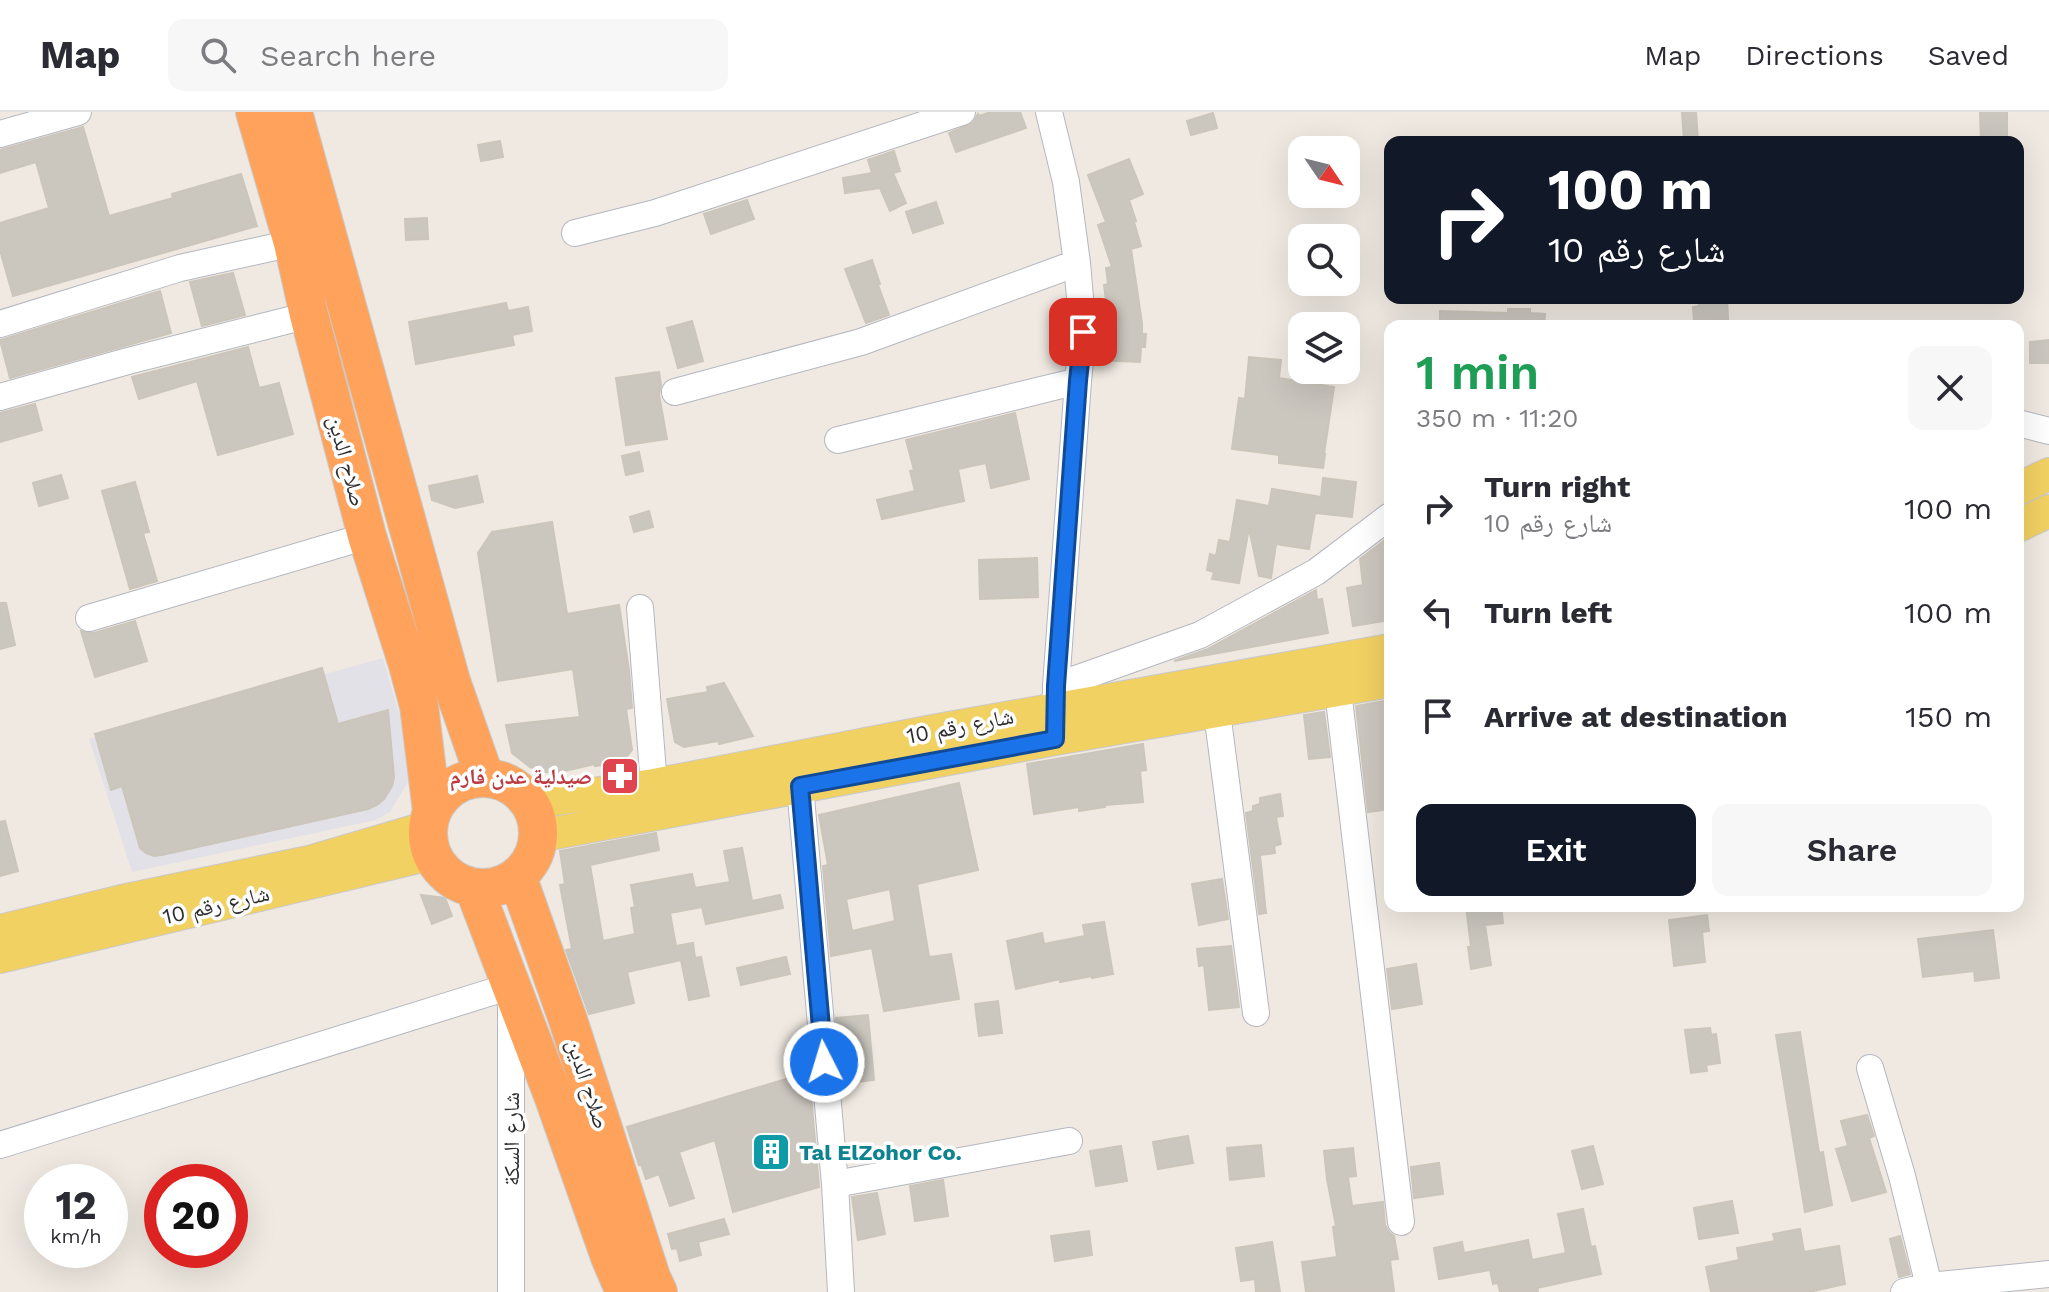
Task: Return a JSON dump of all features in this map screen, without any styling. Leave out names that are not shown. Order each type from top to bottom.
[{"type":"highway","name":"صلاح الدين","points":[[255,112],[293,243],[367,536],[419,706],[431,830]]},
{"type":"highway","name":"صلاح الدين","points":[[293,112],[451,681],[485,778]]},
{"type":"highway","points":[[485,778],[502,781],[518,789],[534,819],[535,854],[525,870],[510,882],[493,888],[474,888],[456,882],[441,870],[431,830],[441,797],[453,787],[467,780],[485,778]]},
{"type":"highway","name":"صلاح الدين","points":[[517,876],[658,1292]]},
{"type":"highway","name":"صلاح الدين","points":[[474,888],[625,1292]]},
{"type":"main road","points":[[2024,486],[2049,474]]},
{"type":"main road","points":[[2024,523],[2049,511]]},
{"type":"main road","name":"شارع رقم 10","points":[[534,819],[654,785],[1384,651]]},
{"type":"main road","name":"شارع رقم 10","points":[[534,819],[800,786],[1055,711],[1217,712],[1384,682]]},
{"type":"main road","name":"شارع رقم 10","points":[[0,931],[122,901],[309,862],[431,830]]},
{"type":"main road","name":"شارع رقم 10","points":[[0,957],[431,830]]},
{"type":"street","points":[[0,134],[78,112]]},
{"type":"street","points":[[575,233],[655,213],[962,112]]},
{"type":"street","points":[[1049,112],[1066,182],[1083,332],[1055,711]]},
{"type":"street","points":[[0,324],[180,268],[293,243]]},
{"type":"street","points":[[675,392],[861,342],[1077,263]]},
{"type":"street","points":[[0,397],[309,315]]},
{"type":"street","points":[[838,440],[1078,381]]},
{"type":"street","points":[[2024,425],[2049,431]]},
{"type":"street","points":[[1055,711],[1316,572],[1384,521]]},
{"type":"street","points":[[89,618],[367,536]]},
{"type":"street","points":[[640,608],[654,785]]},
{"type":"street","points":[[1338,691],[1401,1222]]},
{"type":"street","points":[[1217,712],[1256,1013]]},
{"type":"street","points":[[800,786],[835,1184],[841,1292]]},
{"type":"street","points":[[0,1145],[511,986]]},
{"type":"street","name":"شارع السكة","points":[[511,986],[511,1292]]},
{"type":"street","points":[[1870,1068],[1902,1176],[1916,1289],[2049,1274]]},
{"type":"street","points":[[835,1184],[1069,1141]]},
{"type":"shaded area","points":[[383,658],[400,717],[408,782],[390,812],[376,820],[132,872],[89,739]]},
{"type":"building","points":[[1020,112],[1026,128],[956,152],[949,133],[973,123],[978,114]]},
{"type":"building","points":[[1682,112],[1696,112],[1698,136],[1684,136]]},
{"type":"building","points":[[1980,112],[2007,112],[2007,136],[1981,136]]},
{"type":"building","points":[[1213,113],[1217,128],[1191,135],[1187,121]]},
{"type":"building","points":[[83,127],[109,216],[241,174],[257,226],[13,296],[0,250],[0,223],[49,208],[36,162],[0,173],[0,150]]},
{"type":"building","points":[[500,141],[503,157],[481,161],[478,145]]},
{"type":"building","points":[[894,151],[900,171],[893,173],[906,203],[890,211],[880,188],[845,193],[843,178],[872,173],[868,160]]},
{"type":"building","points":[[1129,159],[1143,194],[1129,200],[1141,246],[1131,249],[1142,334],[1146,334],[1140,362],[1099,360],[1101,316],[1108,316],[1104,285],[1108,284],[1106,268],[1112,267],[1098,225],[1106,222],[1088,175]]},
{"type":"building","points":[[747,200],[754,219],[711,234],[704,214]]},
{"type":"building","points":[[936,202],[943,223],[913,233],[906,212]]},
{"type":"building","points":[[427,218],[428,239],[406,240],[405,219]]},
{"type":"building","points":[[872,260],[889,315],[866,323],[845,269]]},
{"type":"building","points":[[233,273],[245,315],[202,326],[190,282]]},
{"type":"building","points":[[160,291],[171,333],[10,378],[0,340]]},
{"type":"building","points":[[506,303],[508,311],[528,307],[532,331],[512,335],[514,345],[416,364],[409,322]]},
{"type":"building","points":[[1727,304],[1728,319],[1694,320],[1693,307]]},
{"type":"building","points":[[1508,309],[1530,309],[1530,313],[1545,314],[1544,320],[1440,320],[1440,311],[1508,313]]},
{"type":"building","points":[[692,321],[703,361],[678,368],[667,328]]},
{"type":"building","points":[[2049,340],[2049,363],[2030,363],[2030,342]]},
{"type":"building","points":[[248,347],[259,388],[279,383],[293,434],[218,455],[197,381],[139,399],[132,377]]},
{"type":"building","points":[[1249,357],[1281,360],[1279,378],[1288,379],[1288,384],[1334,387],[1323,468],[1279,463],[1279,455],[1232,449],[1239,398],[1245,399]]},
{"type":"building","points":[[659,372],[659,395],[667,439],[626,445],[616,378]]},
{"type":"building","points":[[35,404],[42,430],[0,442],[0,413]]},
{"type":"building","points":[[1015,413],[1029,479],[991,488],[986,463],[958,469],[964,501],[882,519],[877,500],[915,491],[910,471],[914,470],[906,440]]},
{"type":"building","points":[[639,452],[643,471],[626,475],[622,456]]},
{"type":"building","points":[[61,475],[68,498],[39,506],[33,483]]},
{"type":"building","points":[[477,476],[483,502],[455,508],[432,500],[429,486]]},
{"type":"building","points":[[1323,478],[1356,482],[1352,517],[1315,513],[1309,549],[1276,544],[1271,578],[1259,576],[1249,528],[1239,583],[1212,579],[1214,572],[1207,570],[1210,554],[1216,556],[1219,540],[1230,542],[1237,500],[1269,506],[1272,489],[1321,497]]},
{"type":"building","points":[[135,482],[149,532],[143,533],[157,581],[130,589],[102,491]]},
{"type":"building","points":[[649,511],[653,527],[634,532],[630,517]]},
{"type":"building","points":[[552,522],[567,614],[619,605],[632,708],[626,709],[632,750],[622,762],[560,772],[545,772],[530,767],[512,753],[506,725],[580,717],[573,669],[498,681],[478,553],[492,532]]},
{"type":"building","points":[[1384,541],[1384,621],[1353,626],[1347,588],[1363,585],[1360,559]]},
{"type":"building","points":[[1037,558],[1038,597],[980,599],[979,560]]},
{"type":"building","points":[[1316,590],[1317,600],[1322,599],[1328,633],[1174,661],[1208,649]]},
{"type":"building","points":[[0,603],[6,603],[15,645],[0,649]]},
{"type":"building","points":[[135,621],[147,661],[95,677],[81,631],[94,633]]},
{"type":"building","points":[[322,668],[338,724],[388,710],[394,777],[384,799],[368,809],[162,855],[154,856],[140,848],[122,786],[111,790],[95,734]]},
{"type":"building","points":[[724,683],[753,736],[719,744],[718,741],[684,747],[675,742],[667,699],[708,692],[707,687]]},
{"type":"building","points":[[1384,701],[1384,810],[1368,812],[1356,706]]},
{"type":"building","points":[[1324,712],[1330,757],[1309,759],[1304,715]]},
{"type":"building","points":[[1143,744],[1146,770],[1140,771],[1143,802],[1034,814],[1027,764]]},
{"type":"building","points":[[959,783],[978,870],[917,884],[929,957],[951,954],[959,999],[884,1011],[872,948],[831,956],[823,866],[828,865],[819,815]],"holes":[[[890,889],[895,921],[852,931],[846,899]]]},
{"type":"building","points":[[1280,794],[1283,816],[1276,817],[1281,844],[1274,846],[1275,853],[1260,855],[1266,913],[1259,914],[1246,813],[1260,804],[1260,798]]},
{"type":"building","points":[[5,821],[18,871],[0,876],[0,822]]},
{"type":"building","points":[[656,833],[659,850],[590,865],[603,941],[635,934],[631,885],[692,874],[695,888],[730,882],[724,851],[742,848],[752,901],[780,895],[783,908],[706,924],[702,907],[670,913],[676,946],[693,943],[695,958],[701,957],[709,996],[689,1000],[681,960],[627,972],[634,1003],[589,1014],[566,950],[572,949],[560,885],[565,884],[560,851]]},
{"type":"building","points":[[1222,879],[1228,919],[1199,925],[1192,884]]},
{"type":"building","points":[[421,895],[445,898],[452,916],[432,924]]},
{"type":"building","points":[[1467,912],[1502,912],[1503,923],[1485,925],[1491,965],[1471,969],[1468,947],[1471,947]]},
{"type":"building","points":[[1707,915],[1709,931],[1702,932],[1705,962],[1674,966],[1669,920]]},
{"type":"building","points":[[1104,922],[1113,974],[1060,982],[1060,979],[1016,989],[1007,941],[1042,933],[1044,944],[1085,936],[1083,925]]},
{"type":"building","points":[[1993,930],[1999,978],[1975,981],[1974,971],[1923,977],[1918,939]]},
{"type":"building","points":[[1231,946],[1239,1007],[1209,1010],[1204,965],[1199,966],[1197,949]]},
{"type":"building","points":[[786,957],[790,974],[741,985],[737,968]]},
{"type":"building","points":[[1416,964],[1422,1004],[1392,1009],[1387,969]]},
{"type":"building","points":[[998,1001],[1002,1033],[979,1036],[975,1004]]},
{"type":"building","points":[[868,1015],[874,1080],[842,1084],[836,1018]]},
{"type":"building","points":[[1710,1028],[1711,1035],[1716,1034],[1720,1063],[1706,1065],[1707,1071],[1691,1073],[1685,1030]]},
{"type":"building","points":[[1800,1032],[1819,1153],[1823,1152],[1832,1205],[1805,1212],[1776,1035]]},
{"type":"building","name":"Tal ElZohor Co.","points":[[809,1072],[819,1187],[733,1212],[715,1140],[679,1152],[694,1198],[670,1206],[659,1174],[646,1179],[627,1127]]},
{"type":"building","points":[[1867,1115],[1874,1136],[1869,1138],[1886,1192],[1852,1201],[1836,1149],[1848,1146],[1841,1121]]},
{"type":"building","points":[[1188,1136],[1193,1163],[1158,1169],[1153,1142]]},
{"type":"building","points":[[1261,1145],[1264,1176],[1230,1180],[1227,1148]]},
{"type":"building","points":[[1121,1146],[1127,1181],[1096,1186],[1090,1151]]},
{"type":"building","points":[[1593,1146],[1603,1184],[1582,1189],[1572,1151]]},
{"type":"building","points":[[1353,1148],[1356,1176],[1348,1177],[1352,1206],[1383,1202],[1385,1225],[1394,1236],[1398,1259],[1390,1260],[1394,1292],[1306,1292],[1302,1262],[1337,1257],[1333,1227],[1336,1226],[1324,1151]]},
{"type":"building","points":[[1439,1163],[1443,1194],[1414,1198],[1411,1167]]},
{"type":"building","points":[[943,1180],[948,1216],[915,1221],[910,1186]]},
{"type":"building","points":[[877,1193],[885,1234],[858,1240],[852,1197]]},
{"type":"building","points":[[1732,1201],[1738,1233],[1699,1239],[1694,1208]]},
{"type":"building","points":[[1583,1209],[1591,1247],[1595,1246],[1601,1274],[1537,1288],[1538,1292],[1500,1292],[1498,1283],[1493,1284],[1490,1270],[1439,1279],[1434,1248],[1462,1242],[1464,1253],[1528,1240],[1532,1260],[1566,1253],[1558,1214]]},
{"type":"building","points":[[724,1219],[729,1234],[698,1242],[701,1255],[680,1261],[677,1248],[672,1249],[668,1234]]},
{"type":"building","points":[[1800,1229],[1804,1252],[1839,1246],[1845,1284],[1809,1292],[1711,1292],[1706,1267],[1739,1260],[1737,1248],[1775,1241],[1773,1234]]},
{"type":"building","points":[[1089,1231],[1092,1255],[1055,1261],[1051,1236]]},
{"type":"building","points":[[1900,1236],[1910,1274],[1899,1277],[1890,1239]]},
{"type":"building","points":[[1272,1242],[1280,1292],[1256,1292],[1255,1279],[1241,1281],[1236,1248]]},
{"type":"place","name":"صيدلية عدن فارم","points":[[620,776]]},
{"type":"place","name":"Tal ElZohor Co.","points":[[771,1152]]},
{"type":"route","points":[[824,1062],[800,786],[1055,739],[1056,686],[1083,332]]}]
